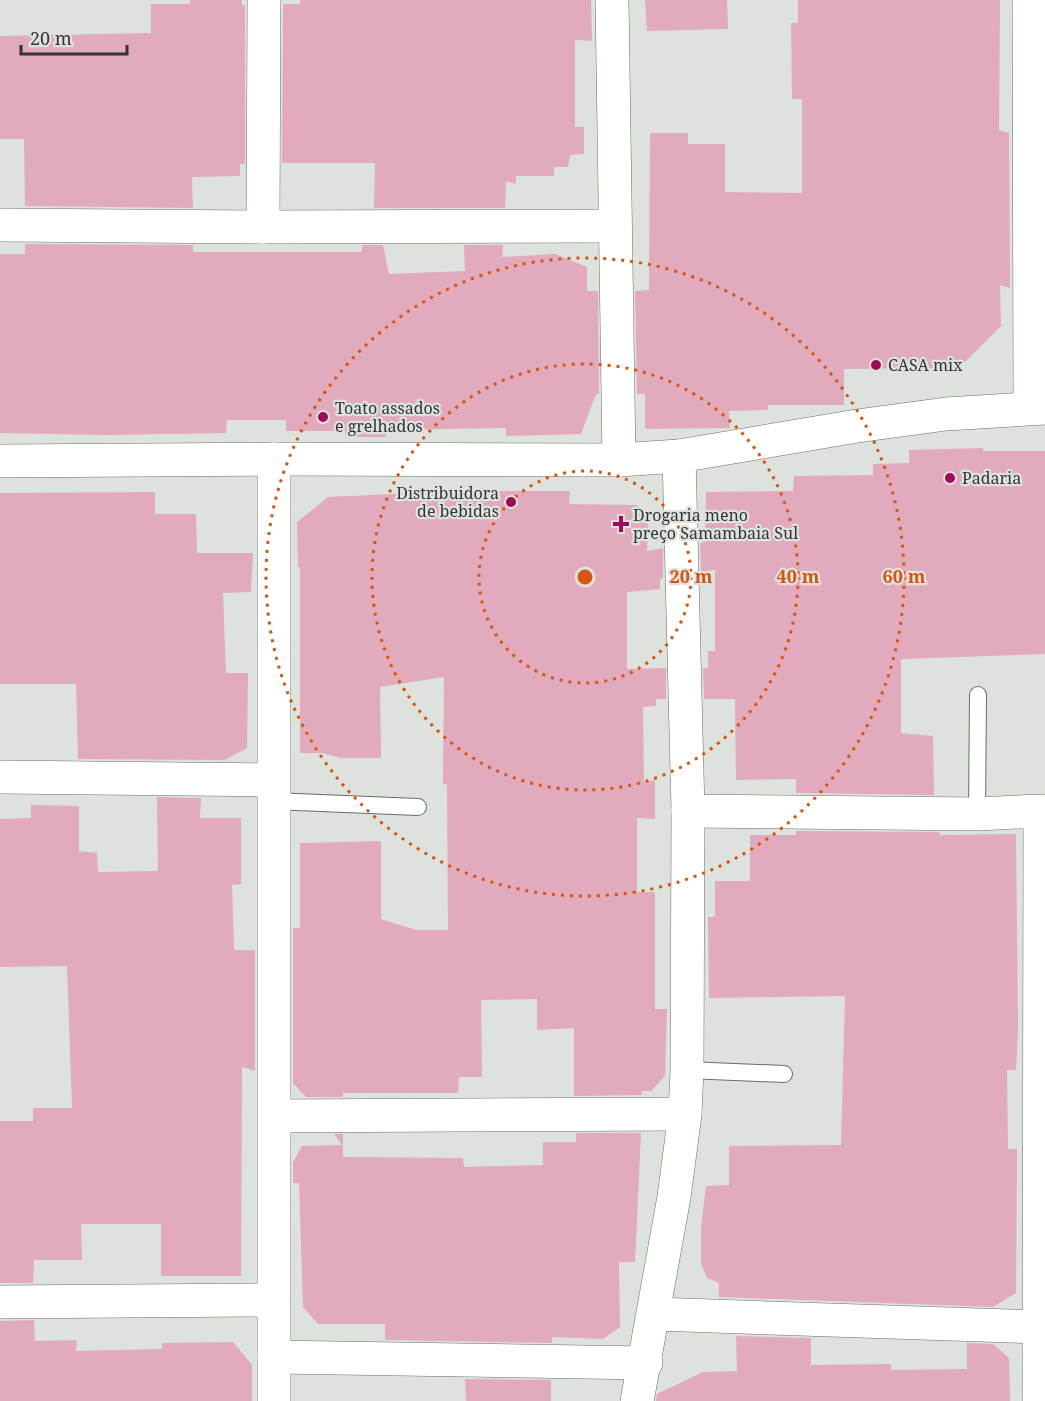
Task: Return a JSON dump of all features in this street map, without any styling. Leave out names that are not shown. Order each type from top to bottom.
[{"type":"street","points":[[263,227],[264,0]]},
{"type":"street","points":[[612,0],[619,460]]},
{"type":"street","points":[[0,461],[619,460],[679,456],[857,426],[945,414],[1037,408],[1037,70],[1029,0]]},
{"type":"street","points":[[0,225],[614,226]]},
{"type":"street","points":[[637,1401],[646,1363],[685,1114],[687,1070],[688,811],[679,456]]},
{"type":"street","points":[[274,459],[272,790],[274,1401]]},
{"type":"street","points":[[0,777],[272,790]]},
{"type":"street","points":[[688,811],[977,814],[1043,811],[1043,1095],[1039,1401]]},
{"type":"street","points":[[274,1116],[685,1114]]},
{"type":"street","points":[[0,1302],[273,1300]]},
{"type":"street","points":[[654,1314],[1041,1346]]},
{"type":"street","points":[[274,1357],[646,1363]]},
{"type":"lane","points":[[977,814],[978,695]]},
{"type":"lane","points":[[272,790],[418,807]]},
{"type":"lane","points":[[687,1070],[784,1074]]},
{"type":"building","points":[[190,0],[242,0],[242,5],[245,5],[245,164],[240,164],[240,176],[192,177],[193,208],[25,206],[24,139],[0,139],[0,36],[151,33],[151,4],[190,4]]},
{"type":"building","points":[[300,0],[591,0],[592,41],[575,40],[575,127],[584,127],[584,154],[570,155],[568,167],[554,167],[554,176],[516,176],[516,184],[506,181],[505,208],[374,208],[375,163],[282,163],[283,4],[300,4]]},
{"type":"building","points":[[645,0],[727,0],[728,29],[647,31]]},
{"type":"building","points":[[798,0],[1000,0],[999,130],[1009,133],[1010,288],[1000,285],[1001,326],[959,368],[844,369],[844,405],[768,405],[768,410],[729,411],[730,428],[645,429],[645,394],[637,394],[635,291],[649,290],[650,133],[688,133],[688,144],[725,144],[725,192],[802,193],[802,99],[792,99],[791,23],[798,23]]},
{"type":"building","points":[[25,244],[193,245],[193,252],[361,252],[363,245],[383,245],[389,274],[465,271],[464,245],[503,245],[502,257],[555,254],[587,267],[587,291],[598,291],[599,394],[596,394],[581,434],[506,436],[506,428],[386,430],[386,437],[346,437],[345,431],[286,431],[286,420],[227,420],[226,433],[106,435],[0,433],[0,254],[25,254]]},
{"type":"building","points":[[983,448],[983,451],[1045,451],[1045,654],[901,659],[901,733],[933,736],[934,795],[796,793],[796,779],[736,780],[735,699],[704,699],[703,668],[708,668],[708,651],[715,651],[715,570],[701,572],[700,543],[705,542],[706,492],[793,491],[794,476],[873,475],[873,464],[909,463],[909,450]]},
{"type":"building","points":[[494,491],[570,491],[569,504],[637,505],[648,516],[647,551],[663,548],[663,578],[660,579],[660,589],[627,592],[627,669],[666,668],[666,699],[656,699],[656,706],[643,707],[644,782],[655,780],[655,819],[637,818],[637,892],[655,892],[655,1009],[667,1009],[665,1076],[651,1091],[642,1091],[642,1095],[574,1096],[574,1028],[537,1030],[537,999],[481,1000],[482,1077],[459,1077],[458,1093],[343,1093],[343,1097],[306,1097],[293,1083],[293,928],[300,928],[300,843],[381,841],[381,919],[416,930],[448,930],[447,784],[443,784],[444,677],[380,687],[381,758],[341,758],[322,753],[300,753],[300,568],[298,567],[297,522],[328,497],[415,493],[493,494]]},
{"type":"building","points":[[155,492],[155,514],[196,514],[197,553],[253,553],[251,592],[223,593],[226,673],[248,673],[247,748],[225,760],[78,759],[76,684],[0,684],[0,493]]},
{"type":"building","points":[[157,797],[201,798],[200,818],[241,818],[241,884],[232,885],[234,950],[255,950],[255,1071],[242,1067],[241,1276],[161,1276],[161,1224],[81,1224],[82,1260],[34,1260],[33,1283],[0,1283],[0,1121],[33,1121],[33,1108],[72,1108],[67,966],[0,967],[0,819],[31,818],[31,805],[79,806],[79,851],[97,853],[98,872],[158,871]]},
{"type":"building","points":[[796,831],[939,832],[940,835],[1016,834],[1018,1031],[1016,1070],[1007,1070],[1008,1149],[1017,1149],[1016,1293],[993,1307],[719,1297],[719,1283],[707,1278],[701,1264],[701,1227],[706,1186],[729,1185],[729,1146],[841,1145],[845,996],[709,998],[708,917],[715,917],[715,881],[750,881],[750,835],[796,835]]},
{"type":"building","points":[[576,1133],[641,1133],[635,1262],[619,1262],[620,1327],[603,1339],[552,1337],[552,1343],[385,1340],[385,1324],[318,1324],[303,1307],[299,1183],[293,1183],[293,1162],[302,1146],[342,1145],[334,1134],[343,1134],[343,1157],[463,1158],[464,1167],[543,1165],[543,1142],[576,1142]]},
{"type":"building","points":[[34,1320],[35,1341],[77,1340],[76,1351],[162,1349],[162,1343],[233,1342],[252,1365],[252,1401],[0,1401],[0,1321]]},
{"type":"building","points":[[736,1336],[811,1338],[811,1365],[891,1364],[891,1370],[967,1369],[967,1343],[993,1344],[1009,1358],[1010,1401],[656,1401],[657,1394],[703,1372],[737,1371]]},
{"type":"building","points":[[465,1379],[551,1380],[551,1401],[466,1401]]},
{"type":"place","name":"CASA mix","points":[[876,365]]},
{"type":"place","name":"Toato assados e grelhados","points":[[323,417]]},
{"type":"place","name":"Padaria","points":[[950,478]]},
{"type":"place","name":"Distribuidora de bebidas","points":[[511,502]]},
{"type":"place","name":"Drogaria meno preço Samambaia Sul","points":[[621,524]]}]
